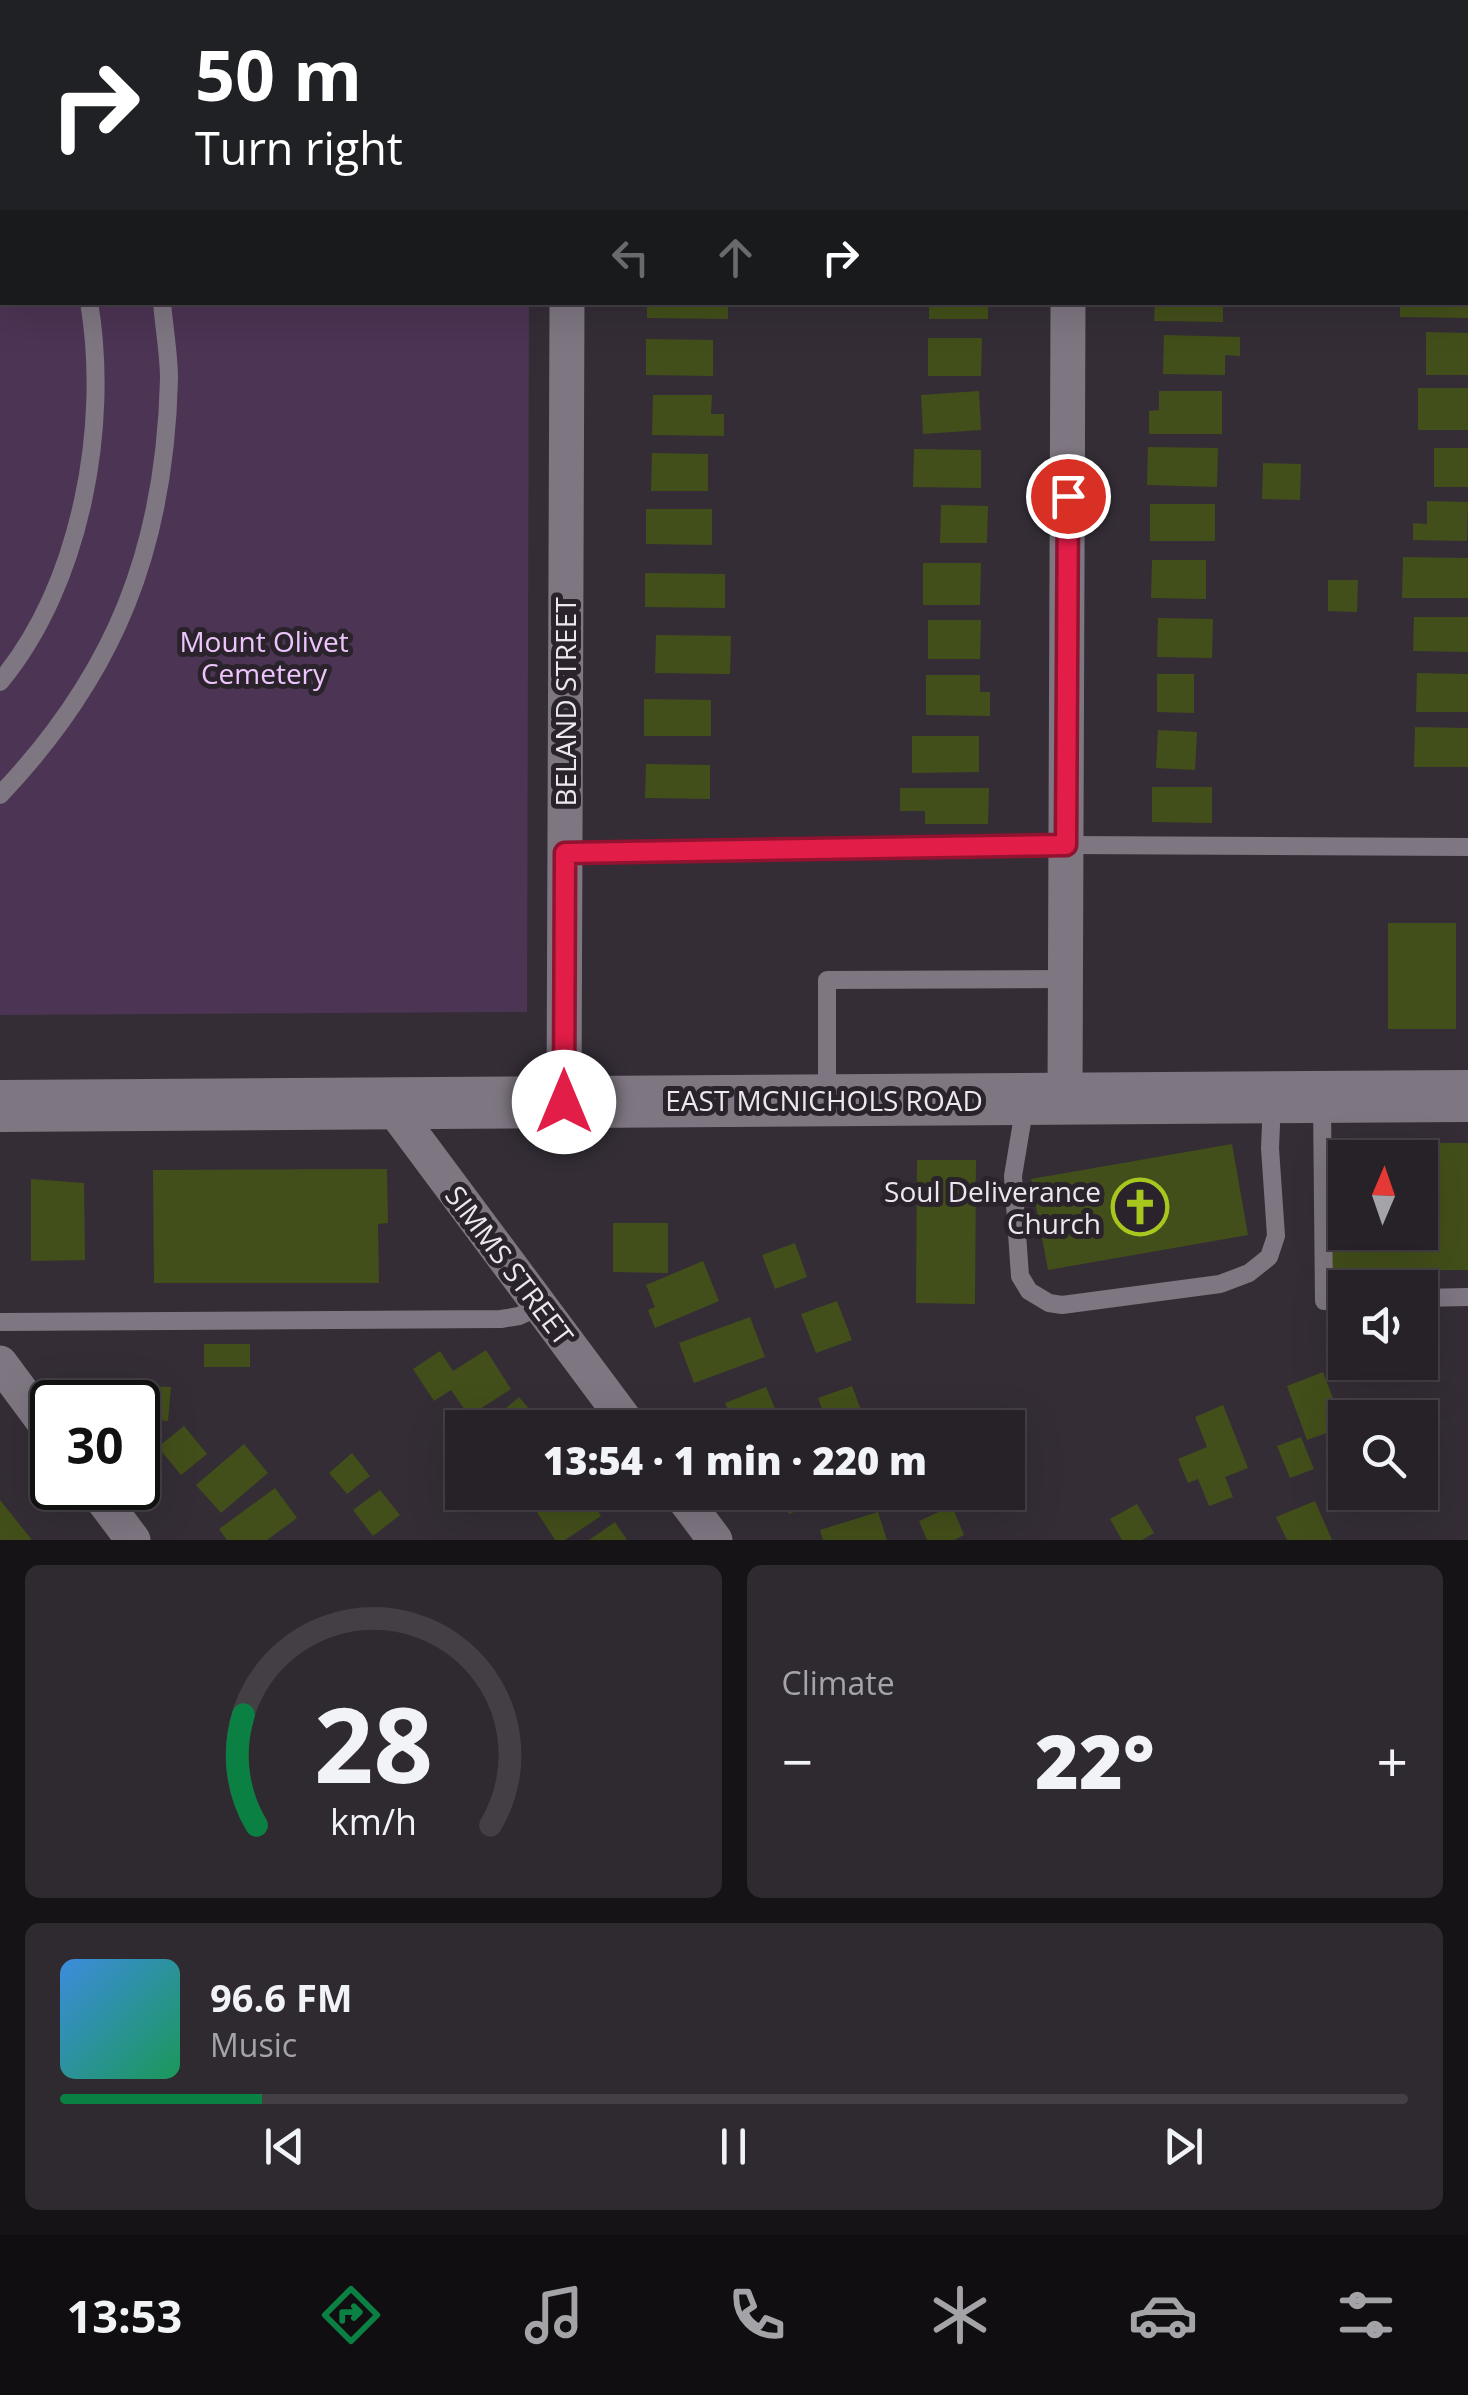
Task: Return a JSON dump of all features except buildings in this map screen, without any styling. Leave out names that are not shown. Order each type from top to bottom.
[{"type":"street","name":"BELAND STREET","points":[[564,1102],[567,305]]},
{"type":"street","points":[[1046,1099],[1066,979],[1068,305]]},
{"type":"street","name":"EAST MCNICHOLS ROAD","points":[[0,1106],[1468,1096]]},
{"type":"street","name":"SIMMS STREET","points":[[389,1103],[618,1410]]},
{"type":"street","points":[[0,1362],[30,1402]]},
{"type":"street","points":[[110,1510],[133,1540]]},
{"type":"street","points":[[692,1510],[715,1540]]},
{"type":"lane","points":[[0,682],[37,627],[82,506],[96,402],[89,305]]},
{"type":"lane","points":[[0,795],[38,755],[78,701],[133,592],[149,540],[164,451],[169,375],[162,305]]},
{"type":"lane","points":[[565,853],[1066,845],[1468,847]]},
{"type":"lane","points":[[827,1100],[826,980],[1066,979]]},
{"type":"lane","points":[[1046,1099],[1013,1176],[1020,1276],[1029,1291],[1049,1303],[1062,1305],[1220,1284],[1249,1273],[1269,1257],[1276,1236],[1270,1148],[1297,1097]]},
{"type":"lane","points":[[1297,1097],[1324,1301],[1328,1301]]},
{"type":"lane","points":[[1438,1298],[1468,1297]]},
{"type":"lane","points":[[0,1322],[501,1319],[540,1306]]},
{"type":"green space","name":"Mount Olivet Cemetery","points":[[0,305],[529,305],[527,1012],[0,1015]]},
{"type":"place","name":"Soul Deliverance Church","points":[[1140,1207]]},
{"type":"route","points":[[564,1102],[565,853],[1066,845],[1068,496]]}]
